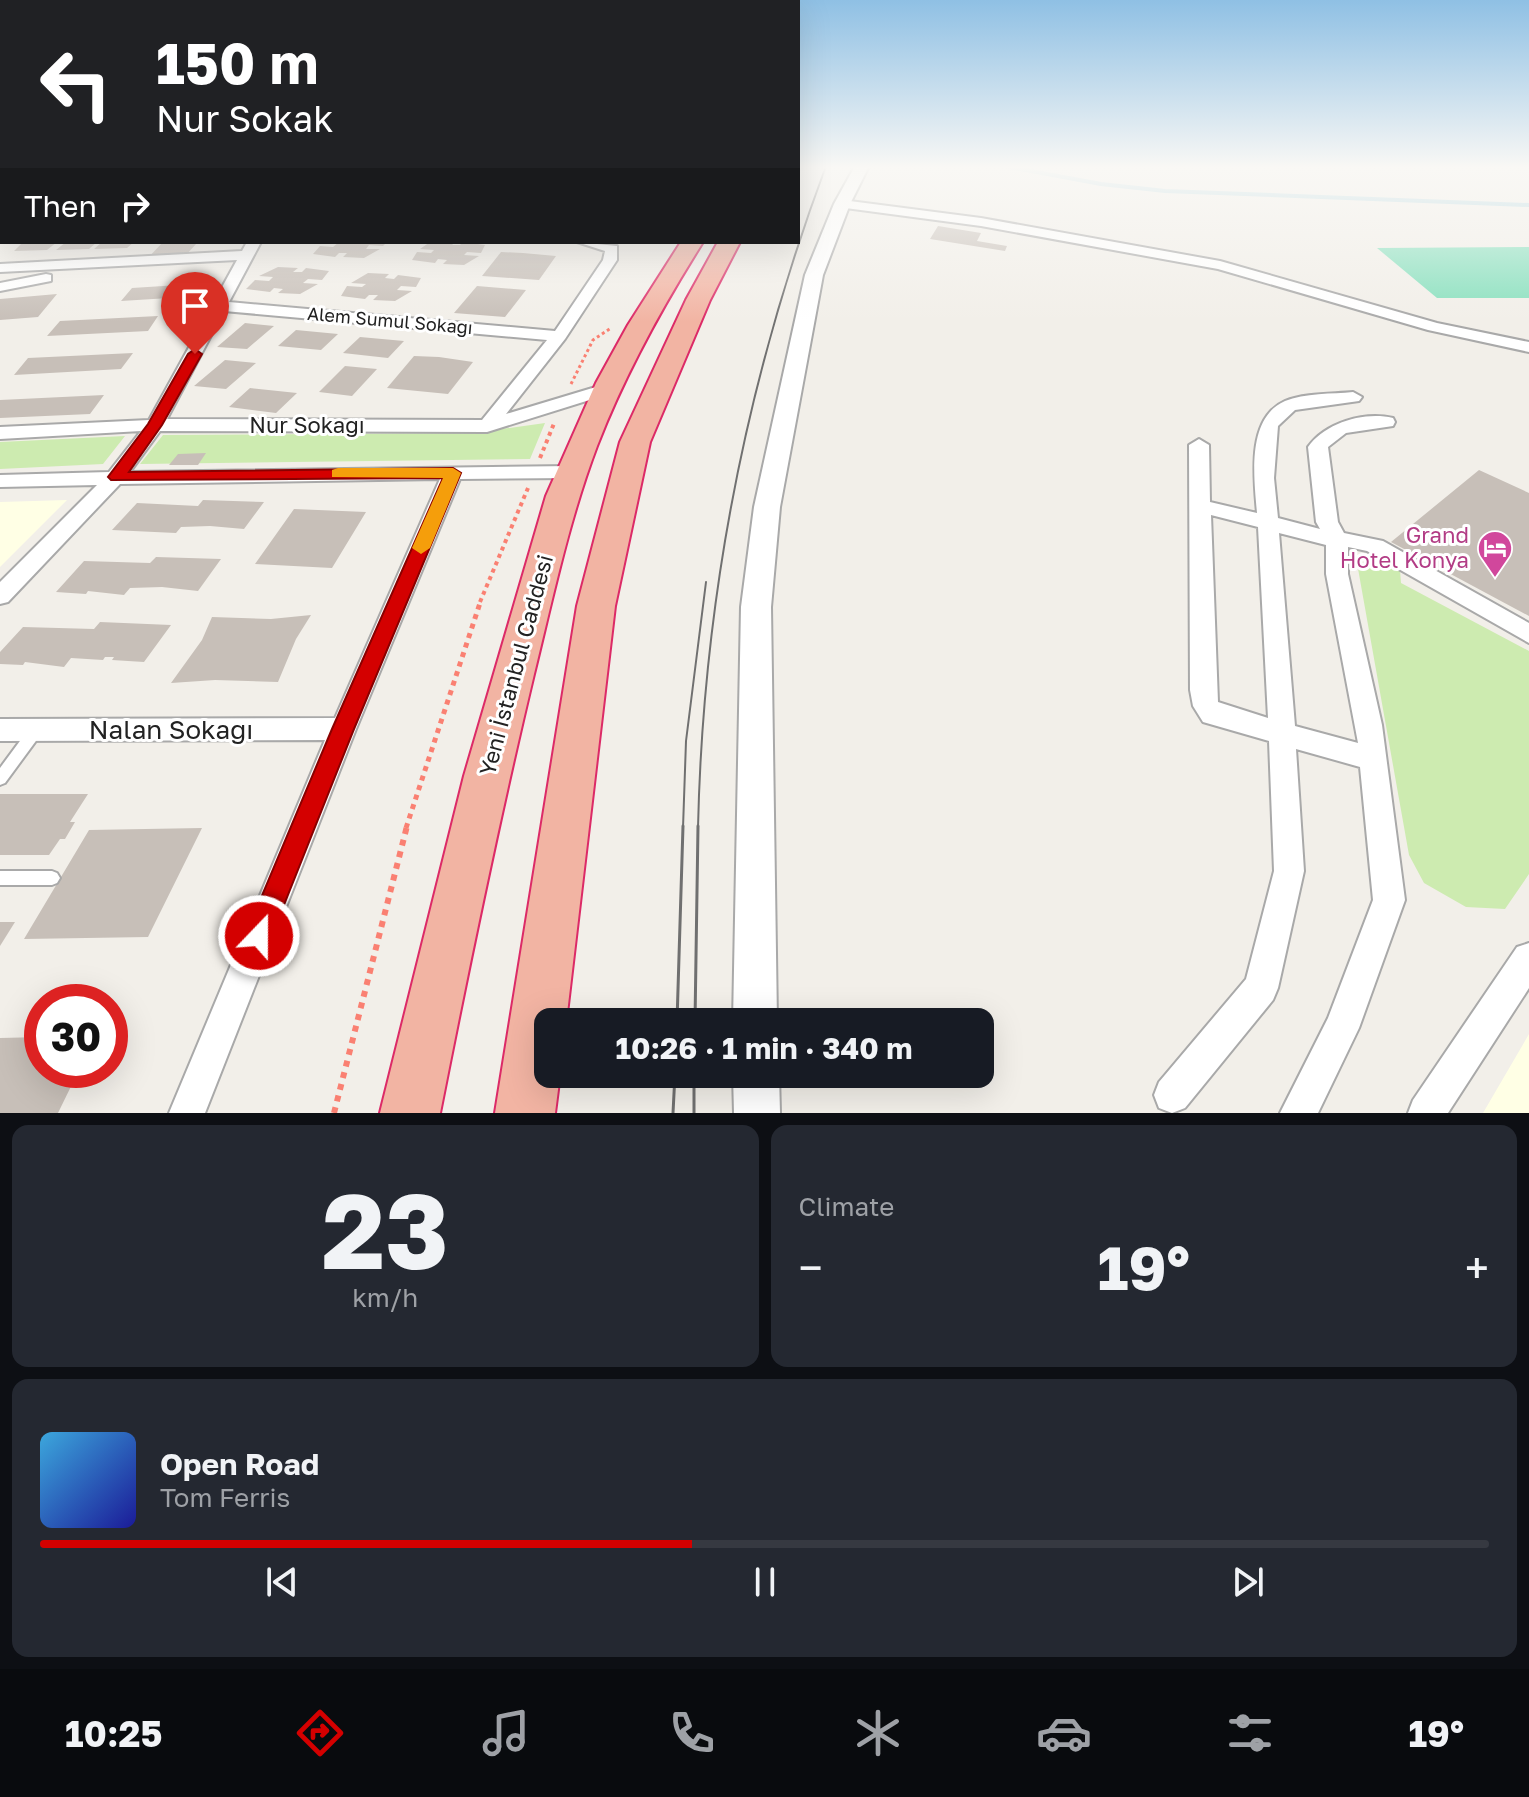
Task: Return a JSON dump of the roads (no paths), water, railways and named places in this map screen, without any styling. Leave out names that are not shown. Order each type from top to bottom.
[{"type":"highway","name":"Yeni İstanbul Caddesi","points":[[410,1113],[476,814],[547,547],[553,472],[609,388],[691,244]]},
{"type":"highway","points":[[525,1113],[596,606],[635,442],[698,300],[728,244]]},
{"type":"street","points":[[755,1008],[756,607],[767,507],[799,346],[814,275],[837,218]]},
{"type":"street","points":[[950,218],[1220,265],[1434,327],[1529,347]]},
{"type":"street","points":[[487,426],[559,336],[610,260],[612,249],[592,244]]},
{"type":"street","points":[[0,268],[246,254]]},
{"type":"street","points":[[0,287],[61,275],[246,254]]},
{"type":"street","points":[[0,596],[116,477],[155,425],[222,306],[246,254]]},
{"type":"street","name":"Alem Sumul Sokağı","points":[[222,306],[559,336]]},
{"type":"street","name":"Nur Sokağı","points":[[0,433],[155,425],[487,426],[560,406],[609,388]]},
{"type":"street","points":[[1172,1095],[1261,988],[1289,871],[1264,478],[1269,425],[1290,405],[1353,397]]},
{"type":"street","points":[[1298,1113],[1342,1028],[1389,900],[1373,759],[1337,574],[1337,540],[1327,522],[1318,447],[1324,436],[1340,428],[1386,422]]},
{"type":"street","points":[[1199,445],[1203,690],[1206,706],[1212,714],[1373,759]]},
{"type":"street","points":[[0,481],[553,472]]},
{"type":"street","points":[[187,1113],[343,729],[453,473]]},
{"type":"street","points":[[1200,506],[1337,540],[1354,540],[1375,546],[1529,634]]},
{"type":"street","name":"Nalan Sokağı","points":[[0,730],[343,729]]},
{"type":"street","points":[[1426,1113],[1529,959]]},
{"type":"street","points":[[756,1088],[757,1113]]},
{"type":"lane","points":[[0,779],[37,730]]},
{"type":"lane","points":[[0,878],[52,878]]},
{"type":"tram line","points":[[800,241],[808,218]]},
{"type":"tram line","points":[[698,828],[709,658],[734,492],[773,328],[799,244]]},
{"type":"tram line","points":[[683,828],[686,741],[706,582]]},
{"type":"tram line","points":[[677,1008],[683,826]]},
{"type":"tram line","points":[[695,1008],[698,826]]},
{"type":"tram line","points":[[673,1113],[674,1088]]},
{"type":"tram line","points":[[694,1088],[694,1113]]},
{"type":"place","name":"Grand Hotel Konya","points":[[1495,579]]}]
